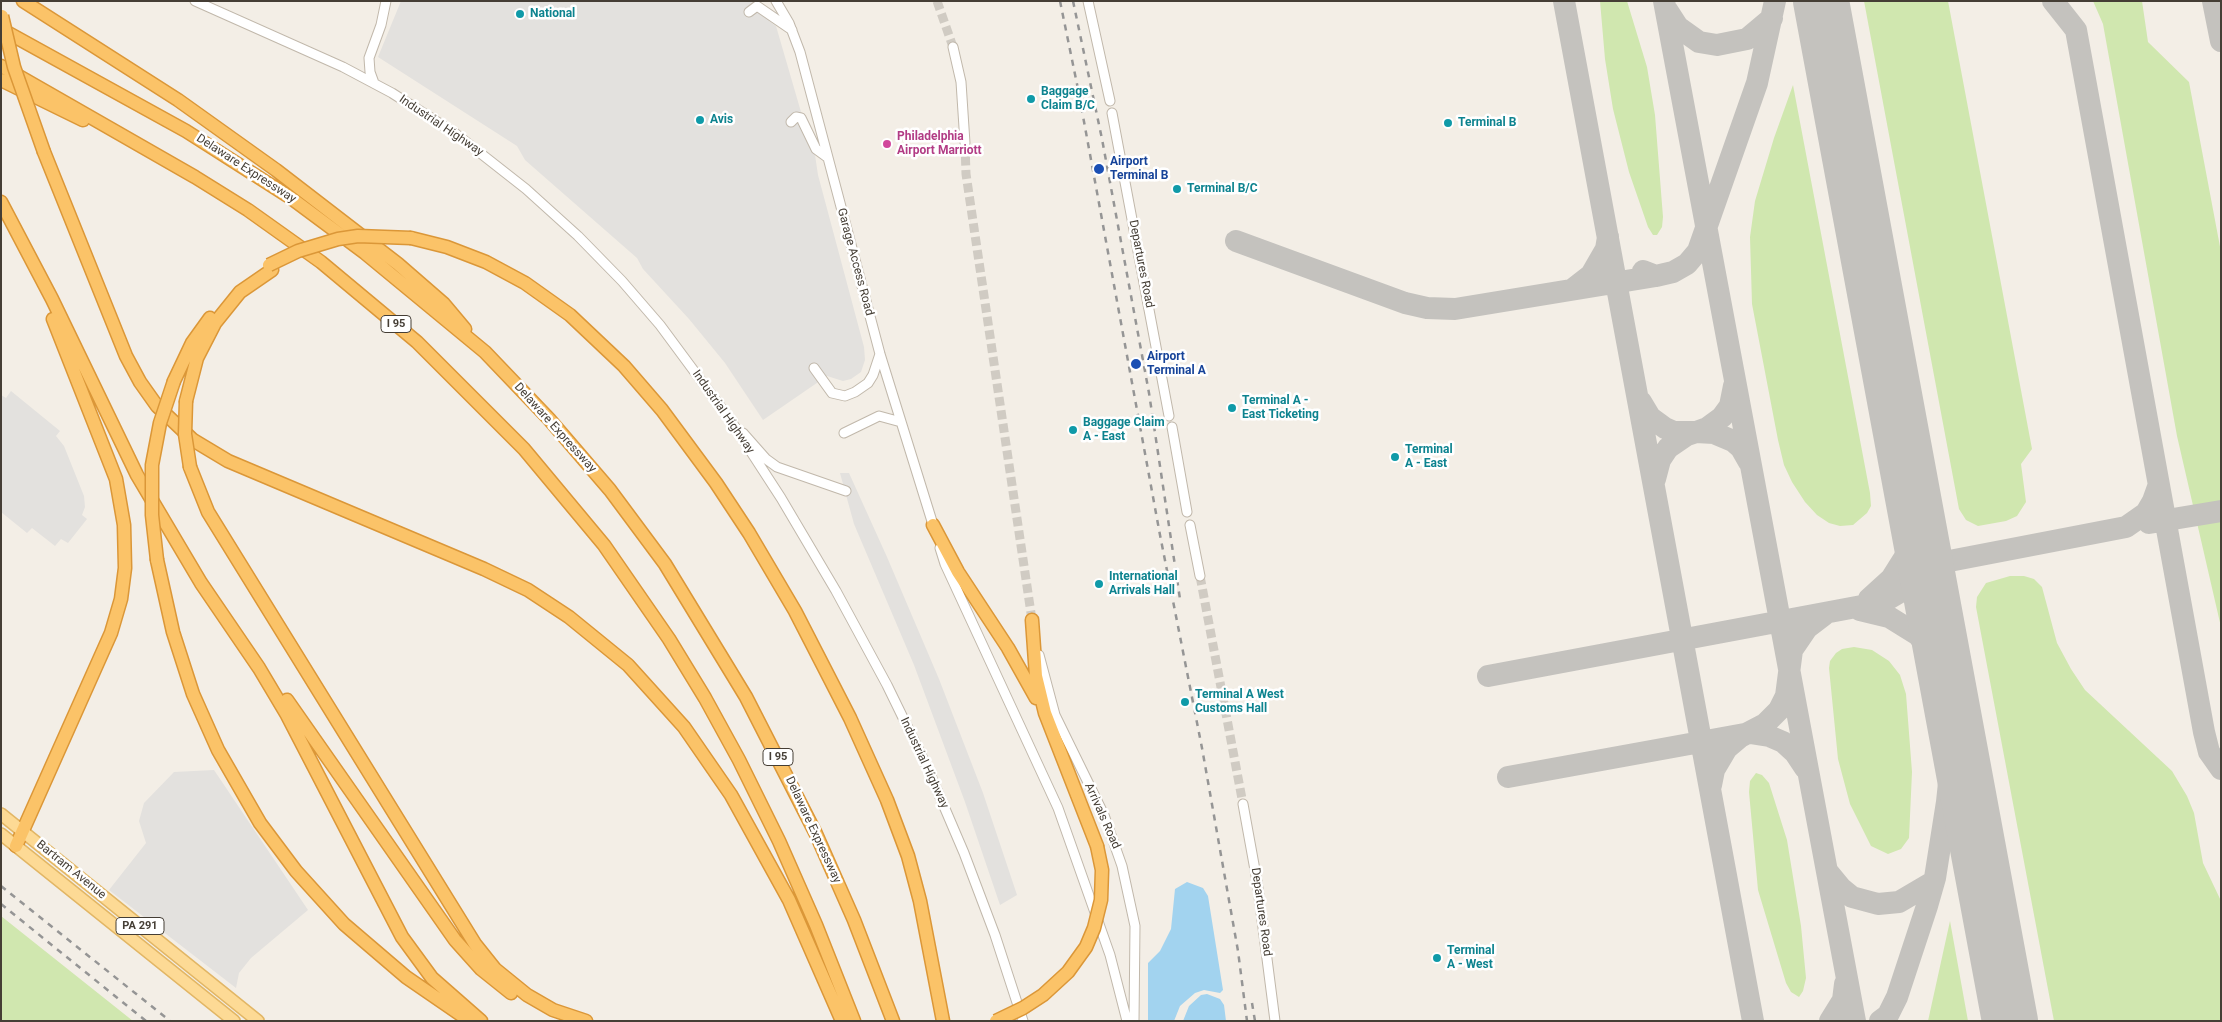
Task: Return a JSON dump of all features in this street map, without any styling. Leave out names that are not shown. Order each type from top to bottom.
[{"type":"highway","points":[[23,1],[178,100],[282,174],[398,264],[444,304],[485,352]]},
{"type":"highway","points":[[1,10],[14,67],[44,152],[126,356],[140,382],[157,406],[193,440],[228,461],[500,576],[528,590],[569,617],[628,665],[684,727],[735,802],[801,925],[842,1021]]},
{"type":"highway","name":"Delaware Expressway","points":[[1,29],[186,131],[284,193],[371,258],[485,352],[549,419],[610,490],[665,564],[761,724],[816,834],[859,934],[893,1021]]},
{"type":"highway","name":"I 95","points":[[1,66],[149,150],[248,210],[320,262],[371,303],[461,384],[524,449],[604,545],[648,607],[693,678],[732,747],[798,884],[854,1021]]},
{"type":"highway","points":[[1,80],[149,150]]},
{"type":"highway","points":[[1,202],[130,462],[179,547],[288,715],[402,937],[432,978],[481,1021]]},
{"type":"highway","points":[[14,225],[113,470],[121,501],[126,547],[123,588],[111,633],[16,846]]},
{"type":"highway","points":[[470,1021],[406,978],[350,929],[312,890],[260,823],[218,750],[193,694],[173,632],[157,560],[152,515],[152,465],[160,423],[174,381],[192,343],[218,308],[237,288],[298,251],[338,238],[358,236],[411,238],[448,247],[486,262],[525,283],[570,315],[611,352],[682,436],[721,491],[795,611],[846,710],[887,800],[918,894],[943,1021]]},
{"type":"highway","points":[[271,267],[240,292],[215,323],[197,358],[186,401],[185,434],[190,467],[208,512],[475,944],[495,969],[527,995],[553,1010],[586,1021]]},
{"type":"highway","points":[[933,525],[961,578],[1018,664],[1048,723],[1097,846],[1102,870],[1101,900],[1094,928],[1086,947],[1068,972],[1053,987],[1023,1008],[996,1021]]},
{"type":"highway","points":[[179,547],[463,950],[481,969],[510,992],[537,1008],[567,1021]]},
{"type":"highway","points":[[1032,620],[1036,676],[1048,723]]},
{"type":"main road","name":"Bartram Avenue","points":[[1,814],[258,1021]]},
{"type":"main road","name":"Bartram Avenue","points":[[1,834],[234,1021]]},
{"type":"street","name":"Industrial Highway","points":[[195,1],[329,60],[374,83],[472,146],[526,189],[578,236],[654,318],[730,421],[781,498],[836,591],[902,713],[964,853],[995,935],[1023,1021]]},
{"type":"street","points":[[374,83],[370,72],[369,58],[381,25],[386,1]]},
{"type":"street","name":"Garage Access Road","points":[[776,1],[792,31],[800,52],[880,354],[945,564],[1058,808],[1110,955],[1127,1021]]},
{"type":"street","points":[[1088,1],[1110,101]]},
{"type":"street","points":[[749,12],[757,6],[792,31]]},
{"type":"street","points":[[953,46],[961,82],[965,143]]},
{"type":"street","name":"Departures Road","points":[[1112,113],[1169,416]]},
{"type":"street","points":[[791,122],[796,118],[801,118],[816,150],[827,157]]},
{"type":"street","points":[[814,368],[832,392],[846,396],[855,392],[871,379],[880,354]]},
{"type":"street","points":[[844,433],[879,416],[901,422]]},
{"type":"street","points":[[730,421],[773,465],[846,491]]},
{"type":"street","points":[[1172,427],[1187,512]]},
{"type":"street","points":[[1190,525],[1200,576]]},
{"type":"street","name":"Arrivals Road","points":[[1032,620],[1045,681],[1055,715],[1104,815],[1122,866],[1135,926],[1134,1021]]},
{"type":"street","name":"Departures Road","points":[[1243,804],[1257,881],[1275,1021]]},
{"type":"green space","points":[[1600,1],[1627,1],[1647,67],[1655,115],[1663,217],[1662,227],[1657,235],[1653,235],[1648,227],[1629,172],[1613,109],[1605,59]]},
{"type":"green space","points":[[1864,1],[1948,1],[2032,449],[2021,464],[2026,502],[2017,516],[2006,521],[1978,526],[1966,520],[1959,509]]},
{"type":"green space","points":[[2093,1],[2142,1],[2148,42],[2189,82],[2221,252],[2221,627],[2177,436],[2103,24]]},
{"type":"green space","points":[[1793,85],[1870,493],[1871,506],[1867,513],[1853,525],[1840,526],[1829,523],[1817,515],[1805,502],[1784,465],[1752,304],[1750,237],[1755,201],[1774,138]]},
{"type":"green space","points":[[2010,576],[2024,576],[2034,579],[2042,587],[2057,643],[2085,690],[2172,771],[2187,796],[2194,813],[2203,863],[2221,901],[2221,1021],[2054,1021],[1976,607],[1977,597],[1986,583]]},
{"type":"green space","points":[[1854,647],[1872,650],[1889,661],[1900,675],[1906,694],[1912,772],[1909,838],[1901,849],[1888,854],[1871,846],[1850,804],[1838,759],[1829,668],[1830,661],[1842,649]]},
{"type":"green space","points":[[1756,773],[1762,775],[1769,783],[1787,840],[1801,926],[1806,978],[1803,991],[1799,997],[1791,992],[1786,983],[1758,890],[1749,792],[1750,781]]},
{"type":"green space","points":[[1,916],[133,1021],[1,1021]]},
{"type":"green space","points":[[1950,921],[1968,1021],[1928,1021]]},
{"type":"shaded area","points":[[401,1],[759,1],[773,15],[769,21],[776,26],[801,112],[807,118],[814,134],[807,138],[815,155],[818,175],[864,347],[865,360],[861,372],[851,379],[843,381],[827,376],[763,420],[725,363],[689,319],[643,269],[637,258],[525,160],[517,146],[378,57]]},
{"type":"shaded area","points":[[11,391],[60,431],[56,436],[64,446],[84,496],[85,507],[82,515],[87,519],[68,543],[61,539],[55,546],[32,528],[27,533],[1,512],[1,395],[6,398]]},
{"type":"shaded area","points":[[840,473],[849,473],[887,557],[939,679],[983,793],[1017,895],[1000,905],[965,802],[914,665],[854,524]]},
{"type":"shaded area","points":[[214,770],[308,910],[251,958],[239,973],[236,988],[109,890],[146,843],[139,821],[144,803],[174,772]]},
{"type":"water","points":[[1187,882],[1203,888],[1208,896],[1223,990],[1220,993],[1204,990],[1195,993],[1180,1006],[1174,1021],[1148,1021],[1148,963],[1160,951],[1171,929],[1175,889]]},
{"type":"water","points":[[1207,994],[1220,999],[1224,1005],[1226,1021],[1183,1021],[1189,1006],[1201,995]]},
{"type":"taxiway","points":[[1564,1],[1753,1021]]},
{"type":"taxiway","points":[[1664,1],[1855,1021]]},
{"type":"taxiway","points":[[1643,271],[1656,276],[1673,272],[1687,264],[1698,251],[1757,83],[1775,1]]},
{"type":"taxiway","points":[[2053,1],[2076,30],[2204,732],[2209,752],[2221,769]]},
{"type":"taxiway","points":[[2213,1],[2221,41]]},
{"type":"taxiway","points":[[1667,10],[1678,27],[1699,42],[1717,45],[1747,39],[1772,18]]},
{"type":"taxiway","points":[[1573,289],[1591,275],[1606,249],[1608,237]]},
{"type":"taxiway","points":[[1236,241],[1405,303],[1427,308],[1455,309],[1656,276]]},
{"type":"taxiway","points":[[1641,402],[1650,417],[1665,428],[1674,432],[1696,432],[1707,428],[1722,417],[1730,406],[1734,386]]},
{"type":"taxiway","points":[[1655,479],[1660,460],[1668,448],[1687,435],[1696,432],[1714,433],[1733,441],[1741,448],[1749,462]]},
{"type":"taxiway","points":[[1488,676],[1883,602],[1900,592],[1921,572],[1939,563],[2126,527],[2146,513],[2158,487]]},
{"type":"taxiway","points":[[1869,599],[1891,579],[1908,552],[1913,530],[1913,496]]},
{"type":"taxiway","points":[[2149,523],[2221,511]]},
{"type":"taxiway","points":[[1860,610],[1889,617],[1918,635],[1937,659],[1947,683]]},
{"type":"taxiway","points":[[1711,785],[1714,770],[1727,748],[1740,737],[1765,724],[1779,710],[1786,696],[1792,650],[1807,628],[1824,615]]},
{"type":"taxiway","points":[[1880,1021],[1888,1015],[1897,997],[1935,878],[1947,802],[1955,726]]},
{"type":"taxiway","points":[[1508,777],[1750,733],[1769,736],[1783,742],[1795,753],[1805,768]]},
{"type":"taxiway","points":[[1827,871],[1841,888],[1852,897],[1878,904],[1899,902],[1933,882]]},
{"type":"taxiway","points":[[1830,1021],[1843,1000],[1845,984]]},
{"type":"runway","points":[[1821,1],[2010,1021]]},
{"type":"tunnel","points":[[937,1],[953,47]]},
{"type":"tunnel","points":[[965,143],[966,174],[1032,620]]},
{"type":"tunnel","points":[[1200,576],[1243,804]]},
{"type":"railway","points":[[1060,1],[1202,748],[1238,951],[1247,1021]]},
{"type":"railway","points":[[1073,1],[1102,139],[1149,393],[1180,599]]},
{"type":"railway","points":[[1,886],[170,1021]]},
{"type":"railway","points":[[1,904],[146,1021]]},
{"type":"railway","points":[[1252,1003],[1255,1021]]},
{"type":"place","name":"National","points":[[520,14]]},
{"type":"place","name":"Baggage Claim B/C","points":[[1031,99]]},
{"type":"place","name":"Avis","points":[[700,120]]},
{"type":"place","name":"Terminal B","points":[[1448,123]]},
{"type":"place","name":"Philadelphia Airport Marriott","points":[[887,144]]},
{"type":"place","name":"Airport Terminal B","points":[[1099,169]]},
{"type":"place","name":"Terminal B/C","points":[[1177,189]]},
{"type":"place","name":"Airport Terminal A","points":[[1136,364]]},
{"type":"place","name":"Terminal A - East Ticketing","points":[[1232,408]]},
{"type":"place","name":"Baggage Claim A - East","points":[[1073,430]]},
{"type":"place","name":"Terminal A - East","points":[[1395,457]]},
{"type":"place","name":"International Arrivals Hall","points":[[1099,584]]},
{"type":"place","name":"Terminal A West Customs Hall","points":[[1185,702]]},
{"type":"place","name":"Terminal A - West","points":[[1437,958]]}]
